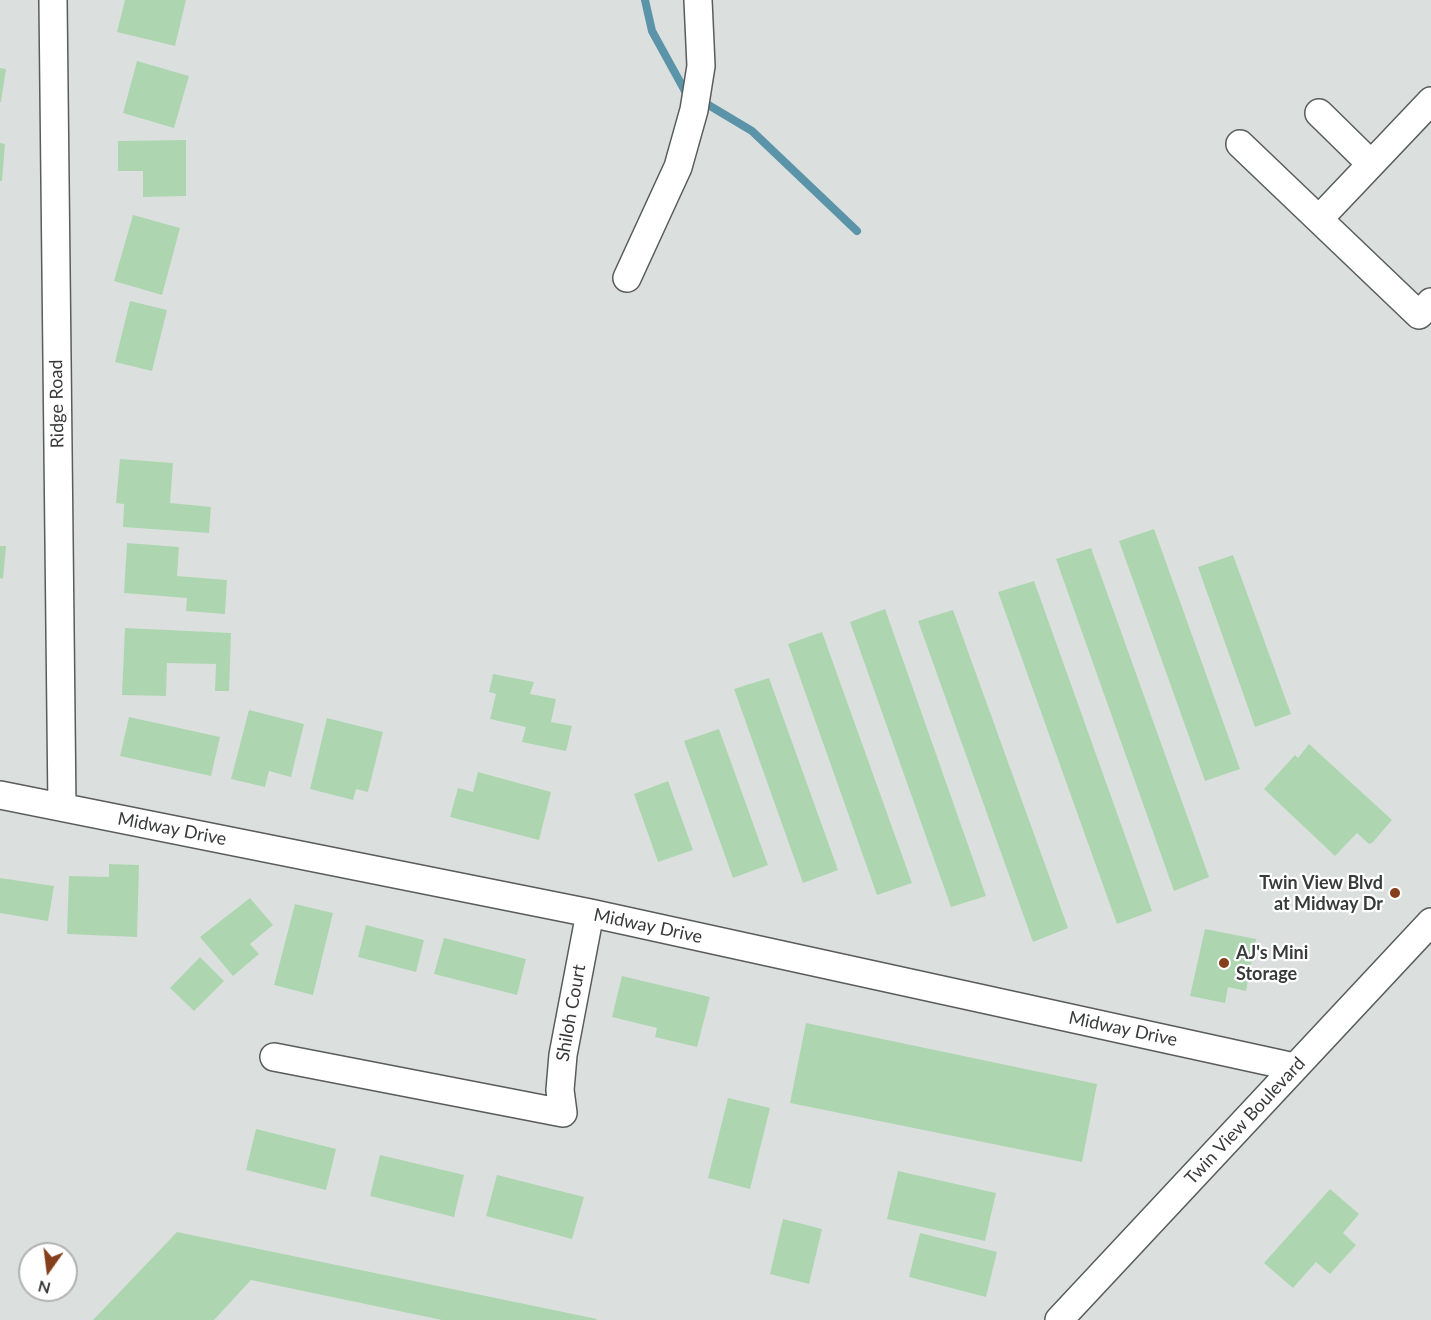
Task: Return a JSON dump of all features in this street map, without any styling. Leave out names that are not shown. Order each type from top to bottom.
[{"type":"street","name":"Ridge Road","points":[[53,0],[62,807]]},
{"type":"street","points":[[627,278],[678,167],[694,110],[701,66],[698,0]]},
{"type":"street","points":[[1318,219],[1431,101]]},
{"type":"street","points":[[1318,114],[1371,164]]},
{"type":"street","points":[[1240,144],[1419,315],[1431,302]]},
{"type":"street","name":"Midway Drive","points":[[0,795],[590,913],[1294,1067]]},
{"type":"street","name":"Shiloh Court","points":[[274,1057],[563,1113],[560,1090],[563,1055],[590,913]]},
{"type":"street","name":"Twin View Boulevard","points":[[1059,1320],[1431,922]]},
{"type":"building","points":[[125,0],[186,0],[175,46],[117,32]]},
{"type":"building","points":[[137,61],[189,76],[174,128],[123,113]]},
{"type":"building","points":[[0,68],[6,69],[1,102],[0,102]]},
{"type":"building","points":[[186,140],[186,196],[143,197],[143,171],[118,171],[118,141]]},
{"type":"building","points":[[0,143],[5,144],[2,181],[0,181]]},
{"type":"building","points":[[133,215],[180,228],[162,295],[114,281]]},
{"type":"building","points":[[130,301],[167,310],[152,371],[115,362]]},
{"type":"building","points":[[120,459],[173,463],[170,503],[211,507],[209,533],[123,527],[124,504],[116,503]]},
{"type":"building","points":[[1154,529],[1240,769],[1205,781],[1119,541]]},
{"type":"building","points":[[127,543],[179,547],[177,576],[227,580],[225,614],[186,611],[187,598],[124,593]]},
{"type":"building","points":[[0,546],[6,546],[3,579],[0,578]]},
{"type":"building","points":[[1091,548],[1209,877],[1174,891],[1056,559]]},
{"type":"building","points":[[1233,555],[1291,714],[1255,727],[1198,567]]},
{"type":"building","points":[[1034,581],[1152,911],[1117,924],[998,592]]},
{"type":"building","points":[[885,609],[986,896],[951,907],[850,622]]},
{"type":"building","points":[[953,610],[1068,928],[1033,942],[918,621]]},
{"type":"building","points":[[125,628],[231,633],[229,691],[215,691],[216,664],[167,663],[166,696],[122,695]]},
{"type":"building","points":[[822,632],[912,883],[877,895],[788,644]]},
{"type":"building","points":[[493,674],[534,682],[530,694],[556,699],[551,722],[572,726],[566,751],[522,742],[526,727],[490,719],[496,694],[489,692]]},
{"type":"building","points":[[769,678],[838,870],[803,883],[734,689]]},
{"type":"building","points":[[249,710],[304,724],[291,777],[269,771],[265,787],[231,779]]},
{"type":"building","points":[[129,717],[220,737],[211,776],[120,756]]},
{"type":"building","points":[[327,718],[383,732],[368,792],[356,789],[353,800],[310,789]]},
{"type":"building","points":[[719,729],[768,865],[733,878],[684,741]]},
{"type":"building","points":[[1309,744],[1392,820],[1373,842],[1369,844],[1357,833],[1335,856],[1264,789],[1295,755],[1298,758]]},
{"type":"building","points":[[478,772],[551,792],[539,840],[450,817],[458,788],[473,792]]},
{"type":"building","points":[[668,781],[693,850],[658,862],[634,794]]},
{"type":"building","points":[[109,864],[139,865],[137,937],[67,934],[69,876],[109,877]]},
{"type":"building","points":[[0,878],[54,886],[48,921],[0,913]]},
{"type":"building","points":[[250,898],[273,925],[250,944],[259,954],[233,976],[200,937]]},
{"type":"building","points":[[295,904],[333,913],[313,995],[274,985]]},
{"type":"building","points":[[366,925],[424,940],[416,972],[358,957]]},
{"type":"building","name":"AJ's Mini Storage","points":[[1205,929],[1256,939],[1246,991],[1228,987],[1225,1003],[1190,996]]},
{"type":"building","points":[[444,938],[526,959],[517,995],[434,974]]},
{"type":"building","points":[[200,957],[224,981],[194,1011],[170,988]]},
{"type":"building","points":[[622,976],[710,997],[697,1047],[655,1037],[657,1028],[612,1017]]},
{"type":"building","points":[[806,1023],[1097,1084],[1082,1162],[790,1103]]},
{"type":"building","points":[[728,1098],[770,1108],[750,1189],[708,1178]]},
{"type":"building","points":[[256,1129],[336,1149],[326,1190],[246,1170]]},
{"type":"building","points":[[380,1155],[464,1175],[454,1217],[370,1196]]},
{"type":"building","points":[[898,1171],[996,1193],[985,1241],[887,1219]]},
{"type":"building","points":[[497,1175],[584,1197],[572,1239],[486,1216]]},
{"type":"building","points":[[1330,1189],[1359,1214],[1343,1233],[1356,1245],[1330,1274],[1316,1262],[1293,1288],[1264,1263]]},
{"type":"building","points":[[783,1219],[822,1229],[809,1284],[770,1274]]},
{"type":"building","points":[[177,1232],[597,1319],[442,1320],[251,1280],[214,1320],[93,1320]]},
{"type":"building","points":[[920,1233],[997,1252],[986,1297],[909,1277]]},
{"type":"waterway","points":[[645,0],[652,31],[685,91],[752,131],[857,231]]},
{"type":"place","name":"Twin View Blvd at Midway Dr","points":[[1395,893]]},
{"type":"place","name":"AJ's Mini Storage","points":[[1224,963]]}]
